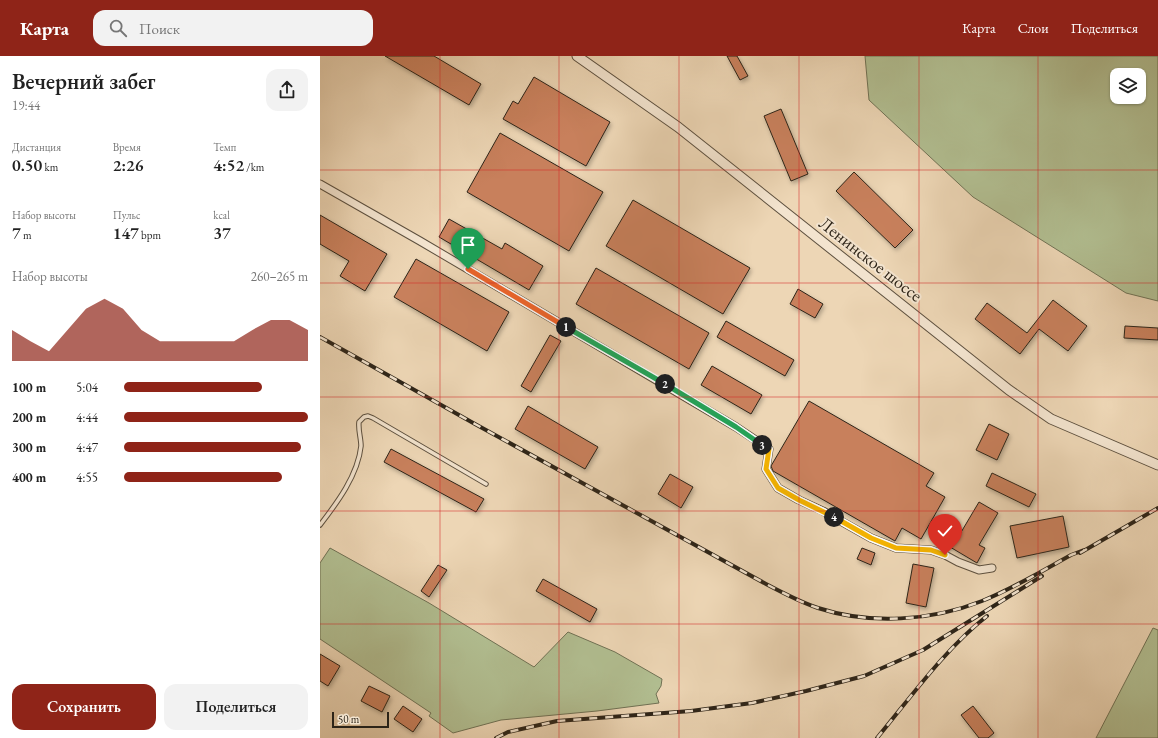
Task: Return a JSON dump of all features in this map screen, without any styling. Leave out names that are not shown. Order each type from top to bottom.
[{"type":"street","name":"Ленинское шоссе","points":[[578,56],[678,127],[1009,390],[1051,419],[1158,465]]},
{"type":"street","points":[[320,184],[420,240],[736,427],[769,449],[766,469],[778,488],[871,538],[896,548],[931,550],[979,570],[992,568]]},
{"type":"lane","points":[[320,525],[336,504],[358,461],[361,446],[359,422],[360,419],[368,416],[486,484]]},
{"type":"green space","points":[[865,56],[1158,56],[1158,301],[1126,293],[973,197],[869,100]]},
{"type":"green space","points":[[330,548],[429,603],[534,667],[568,632],[615,652],[662,679],[661,686],[656,694],[659,703],[597,711],[501,720],[453,733],[429,716],[431,713],[320,639],[320,563]]},
{"type":"green space","points":[[1153,628],[1158,630],[1158,738],[1096,738]]},
{"type":"building","points":[[385,56],[434,56],[481,84],[469,105]]},
{"type":"building","points":[[727,56],[737,56],[748,76],[740,80]]},
{"type":"building","points":[[534,77],[610,122],[586,166],[503,119],[513,101],[518,104]]},
{"type":"building","points":[[781,109],[808,174],[791,181],[764,116]]},
{"type":"building","points":[[500,133],[603,192],[569,251],[467,192]]},
{"type":"building","points":[[854,172],[913,230],[895,248],[836,191]]},
{"type":"building","points":[[633,200],[750,268],[723,314],[606,246]]},
{"type":"building","points":[[320,215],[387,254],[365,291],[340,276],[349,261],[320,244]]},
{"type":"building","points":[[449,219],[502,249],[505,243],[543,266],[529,290],[439,237]]},
{"type":"building","points":[[416,259],[509,312],[487,351],[394,297]]},
{"type":"building","points":[[596,268],[709,333],[689,369],[576,304]]},
{"type":"building","points":[[798,289],[823,304],[815,318],[790,304]]},
{"type":"building","points":[[1053,300],[1087,326],[1068,351],[1039,329],[1020,354],[975,319],[987,303],[1027,333]]},
{"type":"building","points":[[726,321],[794,360],[785,376],[717,337]]},
{"type":"building","points":[[1125,326],[1158,328],[1158,340],[1124,338]]},
{"type":"building","points":[[550,335],[561,341],[531,392],[521,386]]},
{"type":"building","points":[[712,366],[762,395],[751,414],[701,385]]},
{"type":"building","points":[[809,401],[934,473],[926,486],[945,497],[921,539],[902,528],[895,541],[773,471],[771,466]]},
{"type":"building","points":[[528,406],[598,447],[585,469],[515,429]]},
{"type":"building","points":[[989,424],[1009,434],[997,460],[976,450]]},
{"type":"building","points":[[391,449],[484,499],[476,512],[384,462]]},
{"type":"building","points":[[992,473],[1036,494],[1029,507],[986,486]]},
{"type":"building","points":[[670,474],[693,487],[681,508],[658,494]]},
{"type":"building","points":[[979,502],[998,513],[979,545],[985,548],[977,563],[945,544],[953,529],[960,534]]},
{"type":"building","points":[[1063,516],[1069,547],[1017,558],[1010,526]]},
{"type":"building","points":[[862,548],[875,553],[871,565],[857,559]]},
{"type":"building","points":[[913,564],[934,568],[926,607],[906,603]]},
{"type":"building","points":[[438,565],[447,570],[429,597],[421,591]]},
{"type":"building","points":[[543,579],[597,609],[590,622],[536,591]]},
{"type":"building","points":[[320,654],[340,666],[328,686],[320,681]]},
{"type":"building","points":[[369,686],[390,696],[382,712],[361,701]]},
{"type":"building","points":[[403,706],[422,719],[413,732],[394,719]]},
{"type":"building","points":[[973,706],[994,733],[988,738],[979,738],[961,715]]},
{"type":"railway","points":[[320,337],[766,584],[818,608],[859,617],[880,619],[943,613],[982,601],[1027,580],[1071,555],[1084,550]]},
{"type":"railway","points":[[1080,553],[1158,508]]},
{"type":"railway","points":[[496,738],[508,732],[557,721],[691,711],[752,703],[864,676],[923,650],[1042,576]]},
{"type":"railway","points":[[877,738],[943,658],[987,616]]},
{"type":"route","points":[[468,269],[736,427],[769,449],[766,469],[778,488],[871,538],[896,548],[931,550],[945,555]]}]
